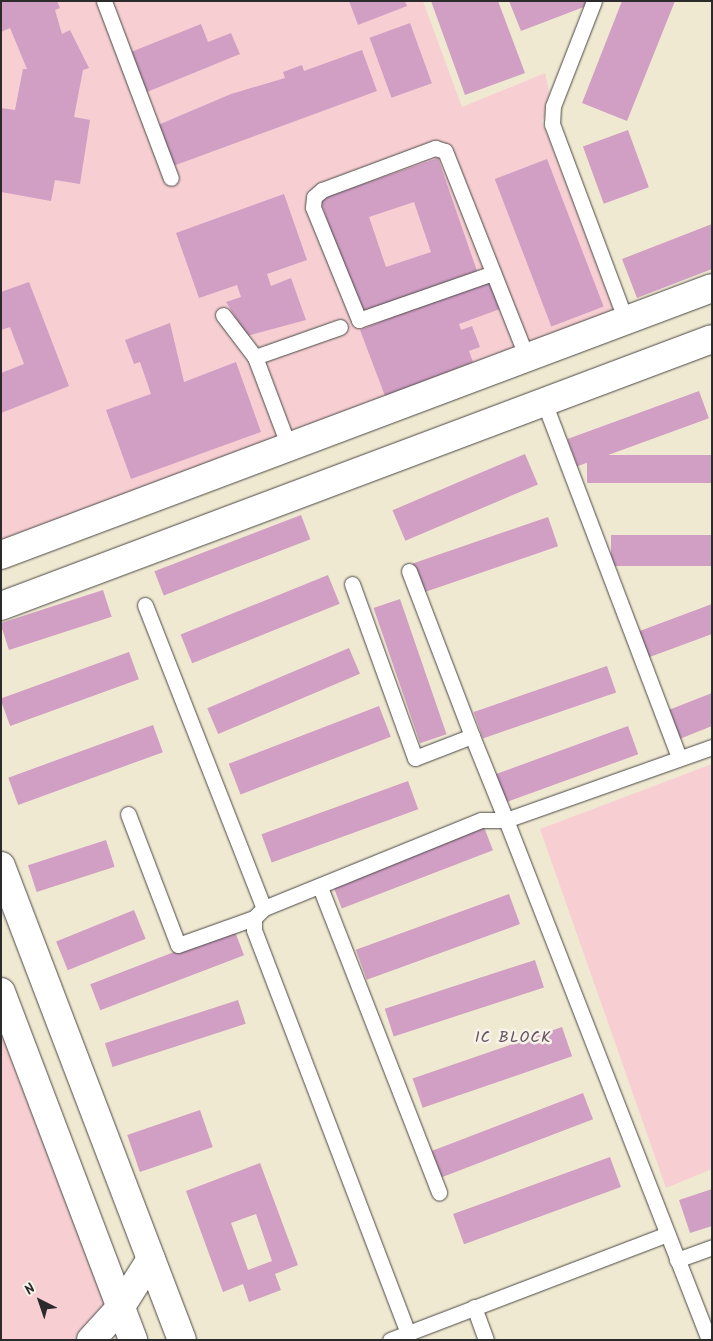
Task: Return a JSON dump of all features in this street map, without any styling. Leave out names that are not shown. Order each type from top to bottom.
[{"type":"street","points":[[1,555],[712,288]]},
{"type":"street","points":[[1,606],[712,340]]},
{"type":"street","points":[[1,866],[182,1340]]},
{"type":"street","points":[[1,992],[133,1340]]},
{"type":"street","points":[[91,1340],[120,1308],[151,1259]]},
{"type":"lane","points":[[104,1],[171,178]]},
{"type":"lane","points":[[594,1],[553,106],[552,124],[626,320]]},
{"type":"lane","points":[[493,273],[359,320],[313,207],[314,197],[322,190],[435,148],[445,151],[493,273],[526,358]]},
{"type":"lane","points":[[223,315],[254,357],[289,447]]},
{"type":"lane","points":[[254,357],[340,327]]},
{"type":"lane","points":[[544,402],[679,758]]},
{"type":"lane","points":[[409,571],[666,1234],[709,1340]]},
{"type":"lane","points":[[352,584],[415,758],[472,736]]},
{"type":"lane","points":[[145,605],[259,913],[254,930],[408,1333]]},
{"type":"lane","points":[[128,814],[178,946],[481,820],[506,820],[712,747]]},
{"type":"lane","points":[[320,887],[439,1193]]},
{"type":"lane","points":[[390,1340],[666,1234]]},
{"type":"lane","points":[[677,1260],[712,1247]]},
{"type":"lane","points":[[474,1307],[486,1340]]},
{"type":"shaded area","points":[[1,1],[423,1],[462,107],[545,73],[552,104],[542,121],[617,315],[1,546]]},
{"type":"shaded area","points":[[712,764],[712,1169],[666,1188],[540,829]]},
{"type":"shaded area","points":[[1,1017],[119,1327],[94,1340],[1,1340]]},
{"type":"building","points":[[1,1],[57,1],[60,8],[55,10],[62,34],[70,30],[89,68],[83,70],[74,117],[90,120],[80,184],[55,180],[51,201],[1,192],[1,108],[15,110],[23,69],[27,69],[10,28],[1,32]]},
{"type":"building","points":[[349,1],[405,1],[407,6],[358,25]]},
{"type":"building","points":[[431,1],[498,1],[525,73],[465,95]]},
{"type":"building","points":[[509,1],[588,1],[589,5],[521,31]]},
{"type":"building","points":[[622,1],[675,1],[627,121],[582,103]]},
{"type":"building","points":[[410,23],[432,83],[391,98],[370,38]]},
{"type":"building","points":[[201,24],[208,42],[231,33],[240,54],[147,92],[131,52]]},
{"type":"building","points":[[362,50],[377,91],[173,166],[158,125],[231,94],[285,78],[283,72],[302,65],[304,71]]},
{"type":"building","points":[[628,130],[649,187],[604,204],[583,146]]},
{"type":"building","points":[[438,158],[477,271],[359,313],[320,199]],"holes":[[[414,202],[431,252],[386,267],[369,217]]]},
{"type":"building","points":[[547,159],[604,307],[551,327],[495,179]]},
{"type":"building","points":[[284,194],[307,260],[267,274],[271,286],[291,278],[306,320],[247,336],[226,302],[241,297],[237,285],[199,298],[176,233]]},
{"type":"building","points":[[712,224],[712,269],[637,298],[622,259]]},
{"type":"building","points":[[488,279],[500,309],[459,324],[461,330],[472,326],[480,347],[469,351],[473,362],[385,396],[360,330]]},
{"type":"building","points":[[29,282],[69,386],[1,413],[1,373],[24,364],[10,327],[1,330],[1,292]]},
{"type":"building","points":[[170,323],[184,382],[236,362],[261,432],[131,479],[106,410],[151,394],[140,362],[134,364],[125,340]]},
{"type":"building","points":[[699,391],[709,418],[577,466],[567,439]]},
{"type":"building","points":[[525,454],[538,484],[405,541],[392,510]]},
{"type":"building","points":[[587,455],[712,455],[712,483],[587,483]]},
{"type":"building","points":[[301,515],[310,539],[164,596],[154,571]]},
{"type":"building","points":[[548,517],[558,546],[423,593],[413,564]]},
{"type":"building","points":[[611,535],[712,535],[712,566],[611,566]]},
{"type":"building","points":[[328,575],[340,604],[192,663],[181,635]]},
{"type":"building","points":[[103,590],[112,617],[9,650],[1,623]]},
{"type":"building","points":[[400,599],[447,734],[420,743],[374,608]]},
{"type":"building","points":[[712,604],[712,634],[647,658],[637,632]]},
{"type":"building","points":[[349,648],[360,674],[218,734],[207,708]]},
{"type":"building","points":[[129,652],[139,679],[10,726],[1,699]]},
{"type":"building","points":[[607,666],[616,692],[483,738],[474,712]]},
{"type":"building","points":[[712,693],[712,726],[677,740],[666,711]]},
{"type":"building","points":[[379,706],[391,737],[241,795],[229,764]]},
{"type":"building","points":[[153,725],[163,752],[18,805],[8,778]]},
{"type":"building","points":[[628,726],[638,754],[503,803],[493,775]]},
{"type":"building","points":[[408,781],[418,809],[272,863],[261,834]]},
{"type":"building","points":[[484,827],[493,850],[342,908],[333,885]]},
{"type":"building","points":[[106,840],[115,867],[37,892],[28,865]]},
{"type":"building","points":[[509,894],[520,924],[367,980],[356,950]]},
{"type":"building","points":[[134,910],[146,939],[68,970],[56,941]]},
{"type":"building","points":[[234,929],[244,955],[100,1010],[90,984]]},
{"type":"building","points":[[535,960],[544,988],[394,1036],[385,1009]]},
{"type":"building","points":[[238,1000],[246,1024],[113,1067],[105,1043]]},
{"type":"building","points":[[562,1027],[572,1056],[423,1108],[413,1078]]},
{"type":"building","points":[[583,1093],[593,1119],[442,1177],[432,1151]]},
{"type":"building","points":[[200,1110],[213,1147],[140,1172],[127,1135]]},
{"type":"building","points":[[610,1157],[621,1187],[464,1244],[453,1214]]},
{"type":"building","points":[[260,1163],[298,1265],[275,1274],[281,1290],[249,1302],[243,1284],[223,1292],[186,1191]],"holes":[[[256,1214],[272,1261],[248,1270],[231,1223]]]},
{"type":"building","points":[[712,1189],[712,1226],[690,1233],[679,1200]]},
{"type":"district","name":"IC BLOCK","points":[[513,1038]]}]
